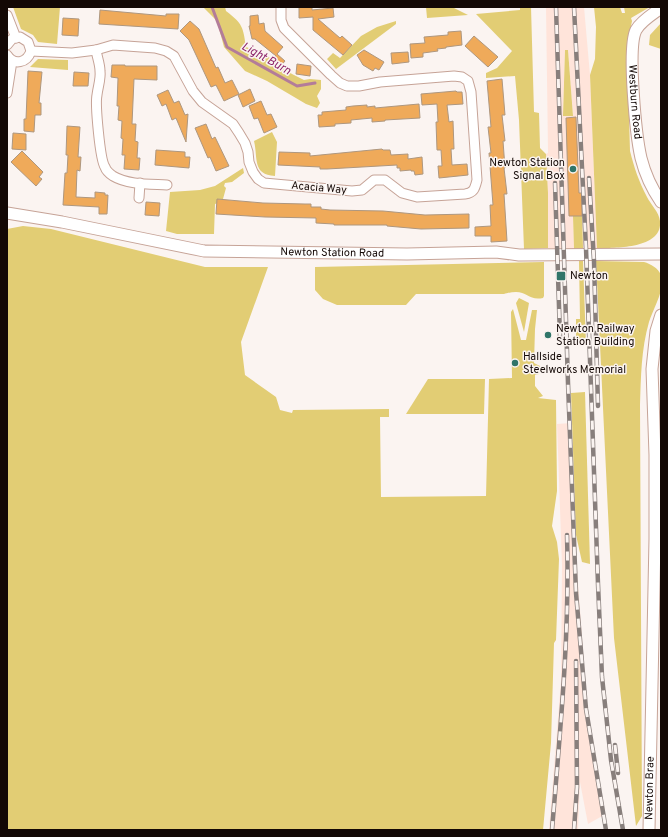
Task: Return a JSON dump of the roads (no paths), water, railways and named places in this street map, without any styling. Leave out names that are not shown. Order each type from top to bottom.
[{"type":"street","name":"Acacia Way","points":[[31,51],[72,53],[96,50],[113,45],[156,48],[166,51],[174,56],[193,91],[202,102],[233,124],[246,143],[249,162],[253,172],[258,179],[264,183],[352,191],[362,190],[374,180],[385,180],[402,193],[417,197],[464,194],[470,193],[475,189],[477,180],[471,92],[468,81],[462,76],[454,76],[347,86],[340,83],[331,75],[284,28],[281,20],[281,7]]},
{"type":"street","name":"Westburn Road","points":[[661,8],[636,30],[633,42],[634,92],[641,158],[650,184],[661,202]]},
{"type":"street","points":[[7,15],[16,38]]},
{"type":"street","points":[[7,45],[12,39],[25,39],[30,46],[31,51],[28,58],[24,61],[16,62],[10,58],[7,93]]},
{"type":"street","points":[[96,50],[100,70],[100,82],[97,96],[98,126],[101,156],[104,167],[112,175],[123,180],[167,185]]},
{"type":"street","points":[[139,198],[140,183]]},
{"type":"street","name":"Newton Station Road","points":[[7,213],[62,222],[204,251],[407,254],[496,252],[519,255],[661,254]]},
{"type":"street","name":"Newton Brae","points":[[649,830],[655,539],[655,456],[652,369],[656,331],[661,315]]},
{"type":"waterway","name":"Light Burn","points":[[212,7],[227,47],[297,86],[315,83]]},
{"type":"railway","points":[[556,7],[576,593],[586,709],[606,830]]},
{"type":"railway","points":[[574,7],[586,248],[602,677],[611,760],[623,830]]},
{"type":"railway","points":[[589,178],[594,261],[598,406]]},
{"type":"railway","points":[[555,183],[560,337]]},
{"type":"railway","points":[[552,830],[566,646],[568,572],[567,535]]},
{"type":"railway","points":[[574,830],[577,787],[576,661]]},
{"type":"railway","points":[[615,745],[618,773]]},
{"type":"place","name":"Newton Station Signal Box","points":[[573,169]]},
{"type":"place","name":"Newton","points":[[561,276]]},
{"type":"place","name":"Newton Railway Station Building","points":[[548,335]]},
{"type":"place","name":"Hallside Steelworks Memorial","points":[[515,363]]}]
